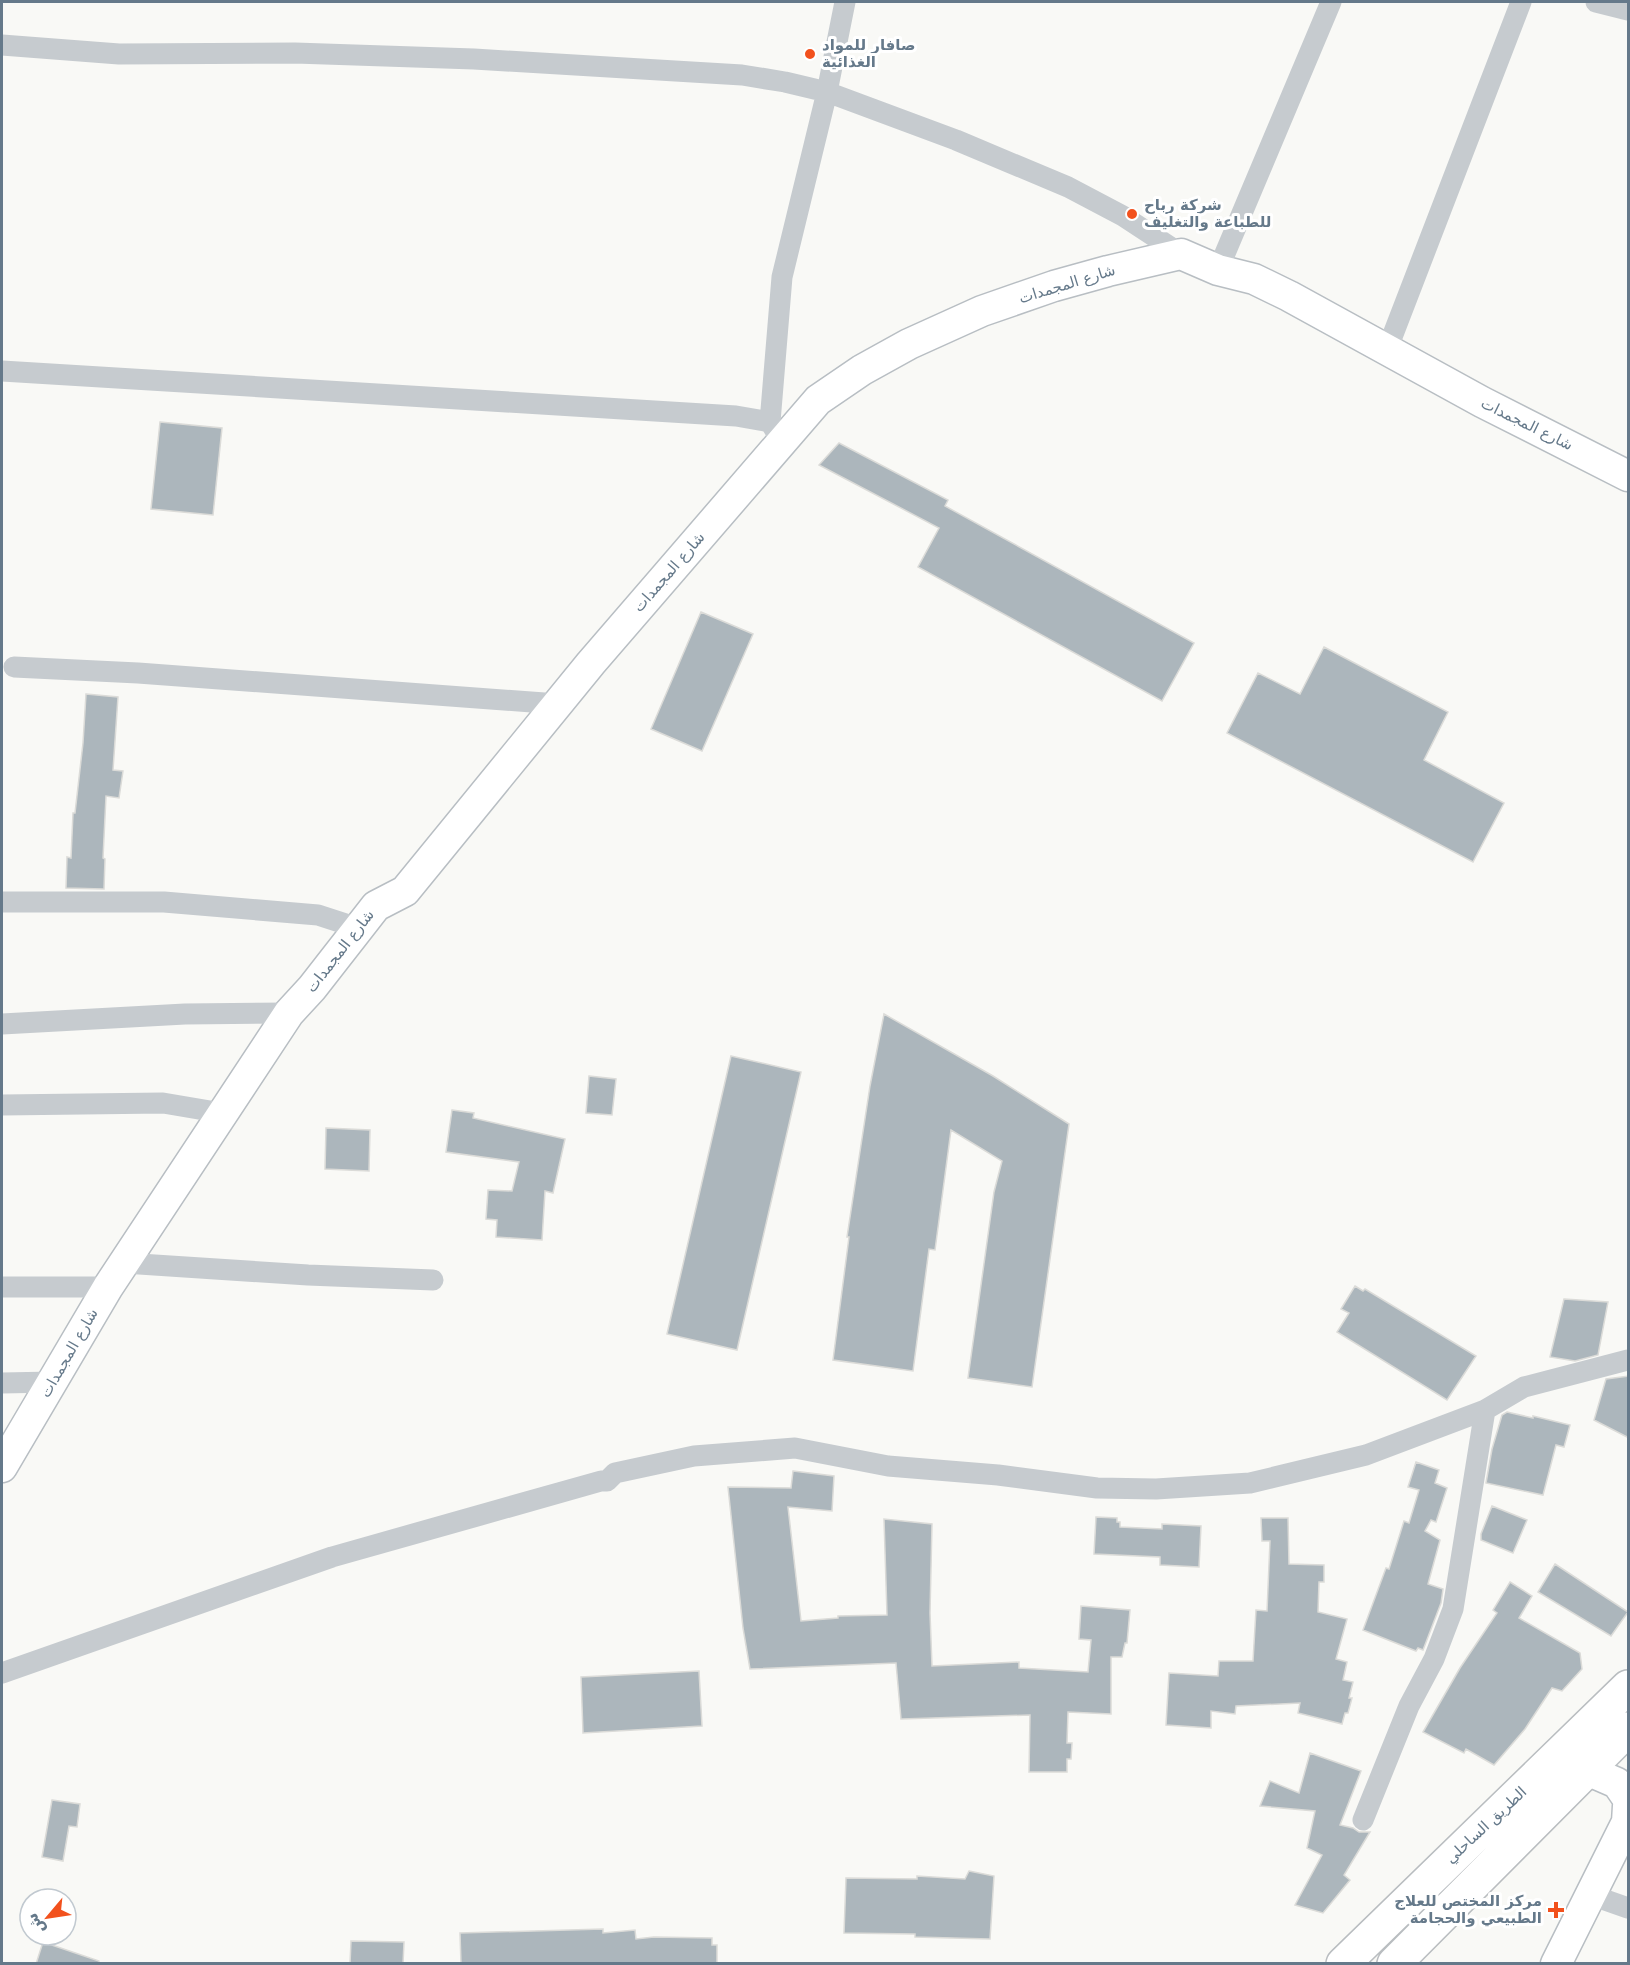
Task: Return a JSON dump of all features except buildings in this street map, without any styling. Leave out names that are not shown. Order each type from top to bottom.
[{"type":"highway","name":"الطريق الساحلي","points":[[1343,1964],[1629,1687]]},
{"type":"highway","name":"الطريق الساحلي","points":[[1394,1964],[1629,1729]]},
{"type":"highway","points":[[1557,1758],[1587,1770]]},
{"type":"main road","name":"شارع المجمدات","points":[[2,1467],[116,1275],[289,1013],[312,988],[376,906],[405,891],[776,432],[862,370],[909,344],[981,311],[1054,286],[1180,254],[1218,270],[1254,279],[1482,402],[1629,476]]},
{"type":"main road","points":[[1587,1770],[1617,1783],[1629,1799]]},
{"type":"main road","points":[[1556,1964],[1627,1822],[1629,1806]]},
{"type":"street","points":[[2,371],[716,415],[776,432],[782,277],[845,2]]},
{"type":"street","points":[[1218,270],[1330,2]]},
{"type":"street","points":[[1387,350],[1521,2]]},
{"type":"street","points":[[1596,2],[1629,10]]},
{"type":"street","points":[[2,45],[119,54],[295,53],[545,63],[742,75],[785,82],[826,92],[956,140],[1068,187],[1123,216],[1180,254]]},
{"type":"street","points":[[14,668],[138,673],[558,704]]},
{"type":"street","points":[[2,902],[164,902],[318,915],[358,928]]},
{"type":"street","points":[[2,1024],[185,1014],[289,1013]]},
{"type":"street","points":[[2,1105],[163,1103],[222,1113]]},
{"type":"street","points":[[2,1287],[116,1275],[308,1275],[433,1280]]},
{"type":"street","points":[[2,1673],[332,1557],[607,1481],[615,1473],[694,1456],[795,1448],[888,1466],[998,1475],[1097,1488],[1156,1489],[1250,1483],[1366,1455],[1485,1410],[1524,1387],[1629,1360]]},
{"type":"street","points":[[2,1383],[53,1382]]},
{"type":"street","points":[[1363,1820],[1409,1706],[1434,1659],[1453,1610],[1485,1410]]},
{"type":"street","points":[[1592,1895],[1629,1908]]},
{"type":"place","name":"صافار للمواد الغذائية","points":[[810,54]]},
{"type":"place","name":"شركة رباح للطباعة والتغليف","points":[[1132,214]]},
{"type":"place","name":"مركز المختص للعلاج الطبيعي والحجامة","points":[[1556,1910]]}]
